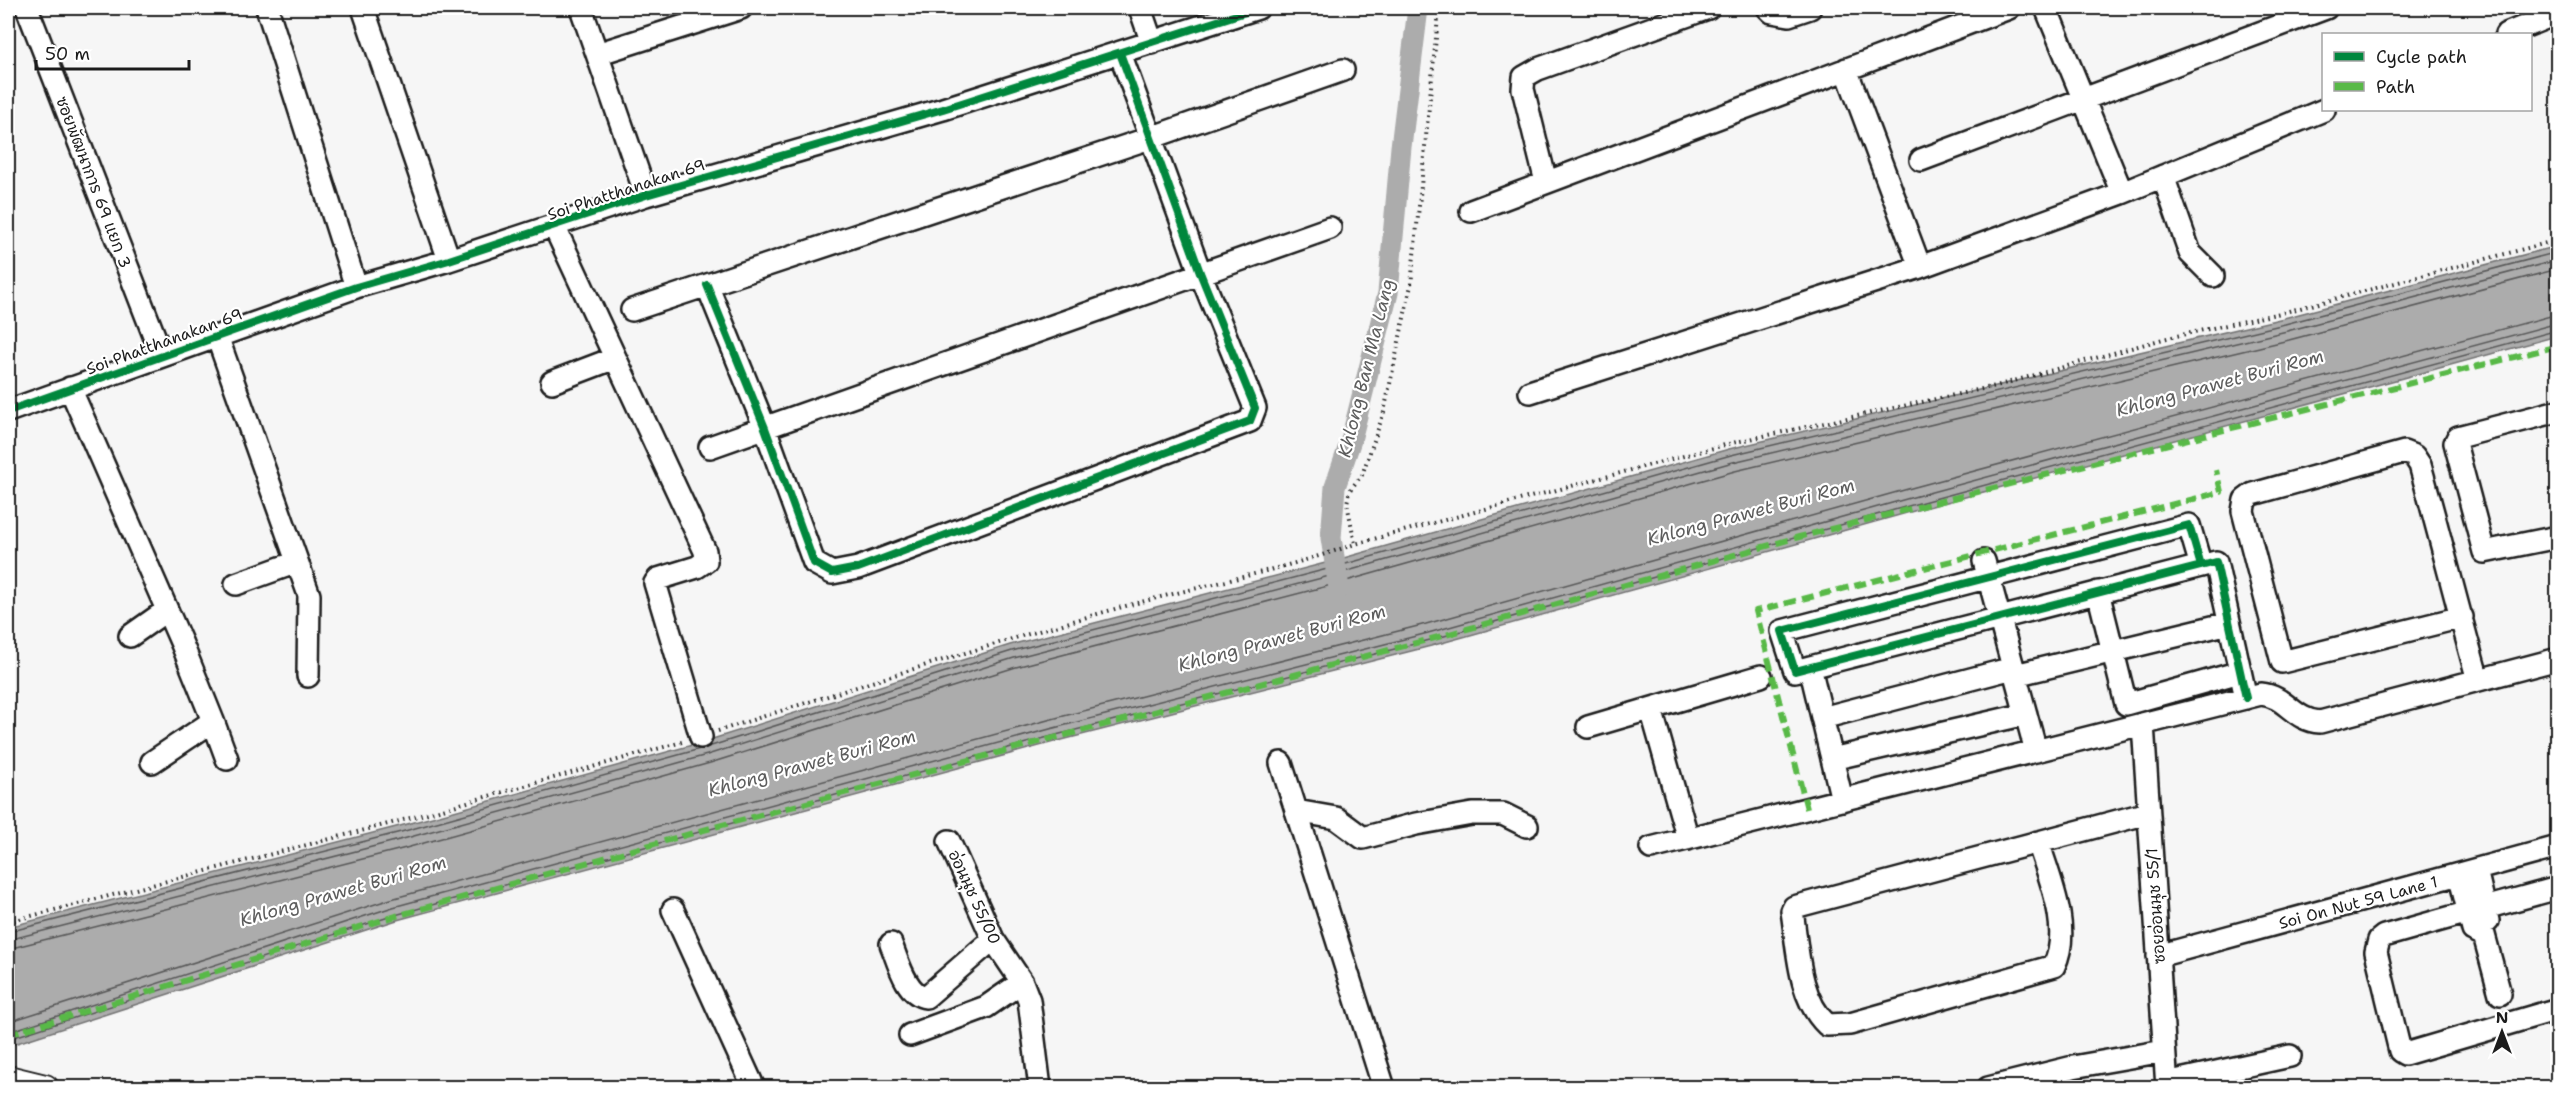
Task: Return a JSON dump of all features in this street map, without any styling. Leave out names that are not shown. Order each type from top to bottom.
[{"type":"main road","points":[[8,1079],[45,1088]]},
{"type":"street","name":"ซอยพัฒนาการ 69 แยก 3","points":[[27,8],[162,356]]},
{"type":"street","points":[[267,8],[356,287]]},
{"type":"street","points":[[363,8],[448,260]]},
{"type":"street","points":[[580,8],[646,195]]},
{"type":"street","points":[[597,54],[741,8]]},
{"type":"street","points":[[1140,8],[1152,43]]},
{"type":"street","name":"Soi Phatthanakan 69","points":[[8,411],[356,287],[448,260],[646,195],[943,109],[1258,8]]},
{"type":"street","points":[[1546,182],[1523,89],[1524,77],[1538,69],[1708,8]]},
{"type":"street","points":[[1770,10],[1789,15],[1810,8]]},
{"type":"street","points":[[1471,211],[2009,8]]},
{"type":"street","points":[[2046,8],[2122,193]]},
{"type":"street","points":[[1921,160],[2326,8]]},
{"type":"street","points":[[2508,33],[2558,13]]},
{"type":"street","points":[[707,285],[765,428],[814,563],[832,573],[858,568],[1250,421],[1255,408],[1201,275],[1153,137],[1120,52]]},
{"type":"street","points":[[1846,69],[1920,267]]},
{"type":"street","points":[[632,310],[1153,137],[1343,70]]},
{"type":"street","points":[[1530,392],[1920,267],[2122,193],[2322,111]]},
{"type":"street","points":[[2163,176],[2190,253],[2212,276]]},
{"type":"street","points":[[554,226],[705,552],[706,561],[697,567],[658,579],[655,583],[700,737]]},
{"type":"street","points":[[710,447],[1330,228]]},
{"type":"street","points":[[217,336],[309,595],[309,676]]},
{"type":"street","points":[[552,382],[615,358]]},
{"type":"street","points":[[70,388],[167,610],[227,759]]},
{"type":"street","points":[[2558,411],[2458,437],[2455,443],[2484,552],[2558,537]]},
{"type":"street","points":[[2276,697],[2282,662],[2243,511],[2245,500],[2253,494],[2404,453],[2414,456],[2420,465],[2478,680]]},
{"type":"street","points":[[2201,566],[2189,525],[1986,569],[1782,631],[1795,671],[1999,616],[2098,592],[2201,566],[2216,562],[2246,698]]},
{"type":"street","points":[[237,584],[297,562]]},
{"type":"street","points":[[1986,569],[2036,751]]},
{"type":"street","points":[[2098,592],[2126,704],[2240,672]]},
{"type":"street","points":[[130,636],[167,610]]},
{"type":"street","points":[[2282,662],[2462,617]]},
{"type":"street","points":[[1822,718],[2014,671],[2112,651],[2229,623]]},
{"type":"street","points":[[1651,848],[2261,694],[2276,697],[2301,719],[2320,722],[2558,659]]},
{"type":"street","points":[[1810,667],[1842,800]]},
{"type":"street","points":[[1588,728],[1761,676]]},
{"type":"street","points":[[1651,709],[1688,839]]},
{"type":"street","points":[[1832,759],[2026,714]]},
{"type":"street","points":[[152,762],[213,721]]},
{"type":"street","name":"ซอยอ่อนนุช 55/1","points":[[2143,724],[2167,1085]]},
{"type":"street","points":[[1281,763],[1384,1088]]},
{"type":"street","points":[[1296,811],[1336,818],[1363,838],[1416,824],[1472,814],[1503,814],[1527,826]]},
{"type":"street","points":[[2038,842],[2053,891],[2062,937],[2060,955],[2054,966],[1850,1024],[1827,1025],[1819,1017],[1809,1000],[1792,911],[1794,907],[2038,842],[2148,813]]},
{"type":"street","name":"อ่อนนุช 55/00","points":[[949,841],[993,939],[1022,982],[1029,1000],[1040,1088]]},
{"type":"street","name":"Soi On Nut 59 Lane 1","points":[[2158,956],[2558,848]]},
{"type":"street","points":[[2468,872],[2477,910],[2473,930],[2484,935],[2500,994]]},
{"type":"street","points":[[2558,888],[2384,936],[2379,940],[2376,952],[2400,1051],[2405,1054],[2558,1009]]},
{"type":"street","points":[[673,910],[754,1088]]},
{"type":"street","points":[[891,944],[909,985],[920,996],[926,997],[993,939]]},
{"type":"street","points":[[910,1035],[986,1006],[1022,982]]},
{"type":"street","points":[[1988,1088],[2073,1067],[2164,1052]]},
{"type":"street","points":[[2167,1085],[2290,1056]]},
{"type":"path","points":[[1355,544],[1347,503],[1350,490],[1362,476],[1384,412],[1411,285],[1439,8]]},
{"type":"path","points":[[8,922],[396,822],[700,737],[892,675],[1123,607],[1317,558],[1355,544],[1736,442],[1996,386],[2163,339],[2285,312],[2558,240]]},
{"type":"water","name":"Khlong Prawet Buri Rom","points":[[2557,246],[2557,336],[1921,509],[1431,646],[1054,742],[397,920],[8,1046],[8,927],[400,826],[703,742],[1010,645],[1333,561],[1729,449],[2284,318]]},
{"type":"waterway","name":"Khlong Ban Ma Lang","points":[[1339,588],[1331,538],[1335,487],[1351,440],[1388,293],[1401,147],[1418,8]]},
{"type":"marked path","points":[[8,1035],[396,916],[711,828],[1431,639],[1799,537],[2558,346]]},
{"type":"marked path","points":[[1807,809],[1756,611],[2221,492],[2216,470]]},
{"type":"cycle path","points":[[8,411],[356,287],[449,260],[646,195],[943,109],[1258,8]]},
{"type":"cycle path","points":[[707,285],[765,428],[814,563],[832,573],[858,568],[1250,421],[1255,408],[1201,275],[1120,53]]},
{"type":"cycle path","points":[[2201,566],[2189,525],[1782,631],[1795,671],[2201,566],[2216,562],[2246,698]]}]
